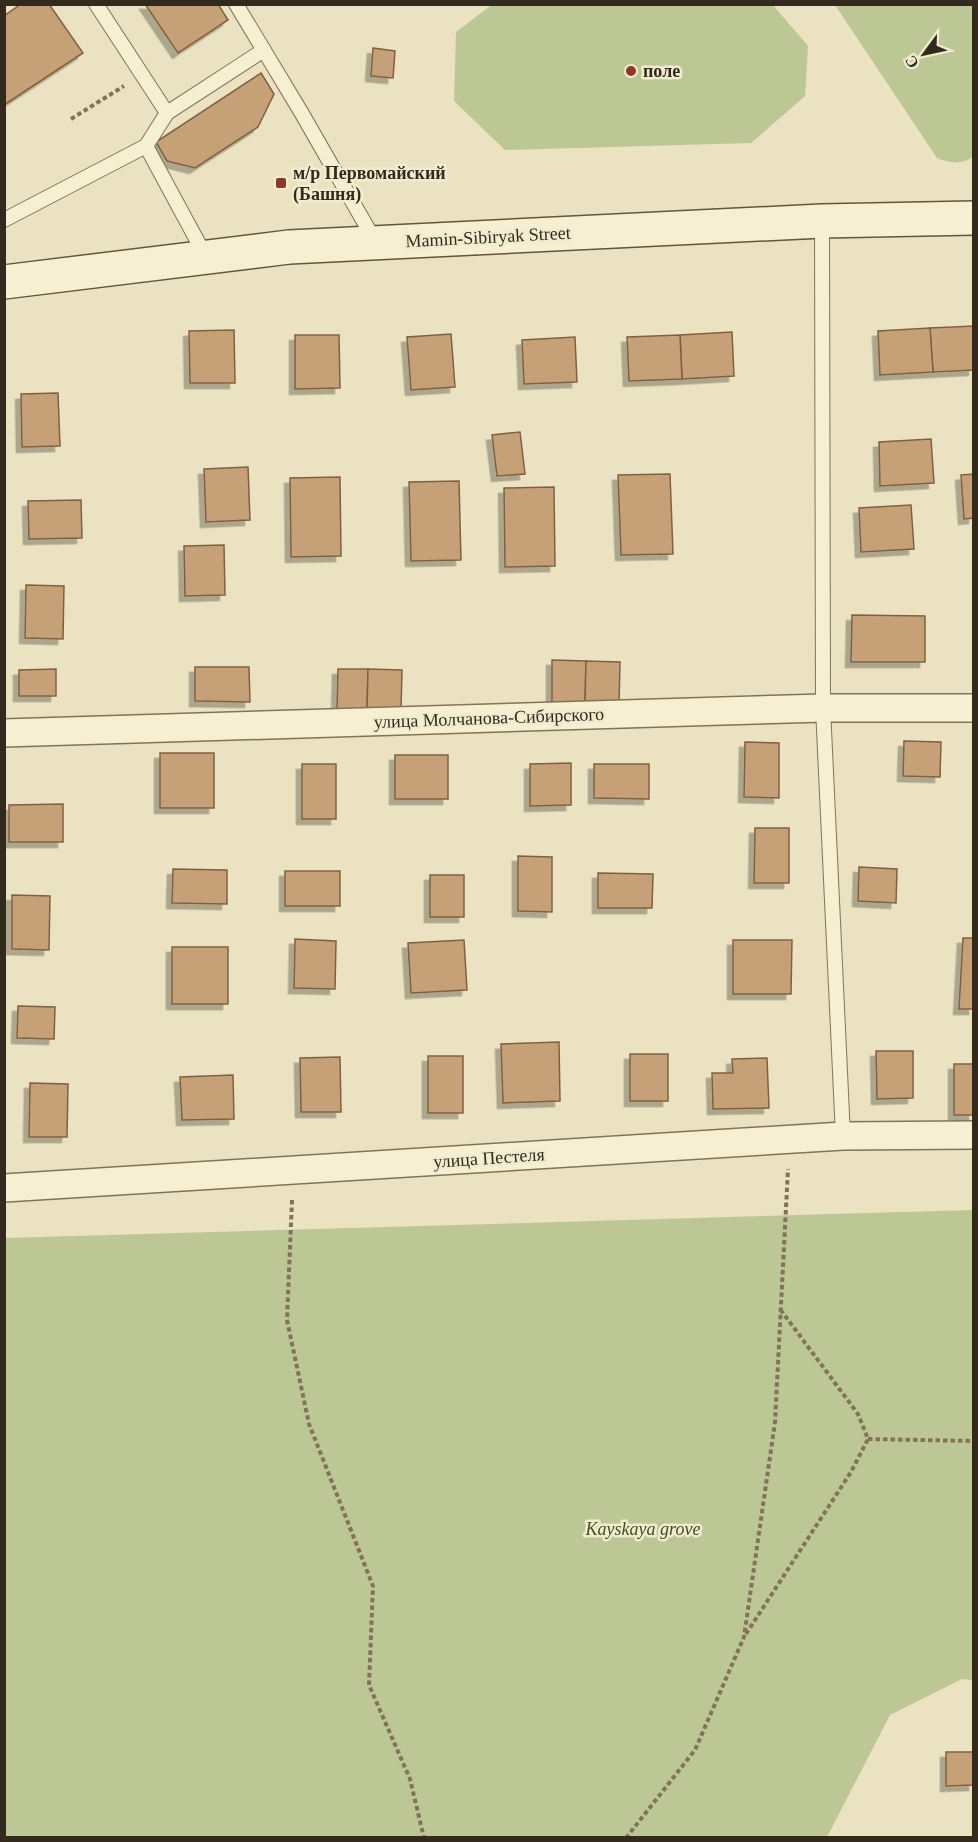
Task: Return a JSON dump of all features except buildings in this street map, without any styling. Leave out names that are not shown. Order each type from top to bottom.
[{"type":"street","name":"Mamin-Sibiryak Street","points":[[4,282],[289,247],[822,221],[974,218]]},
{"type":"street","name":"улица Молчанова-Сибирского","points":[[4,733],[823,708],[974,708]]},
{"type":"street","name":"улица Пестеля","points":[[4,1188],[843,1136],[974,1135]]},
{"type":"lane","points":[[96,4],[167,113]]},
{"type":"lane","points":[[236,4],[376,243]]},
{"type":"lane","points":[[4,220],[146,146],[167,113],[264,51]]},
{"type":"lane","points":[[146,146],[206,257]]},
{"type":"lane","points":[[822,221],[823,708],[843,1136]]},
{"type":"path","points":[[72,119],[115,91]]},
{"type":"path","points":[[744,1637],[775,1422],[789,1139]]},
{"type":"path","points":[[294,1170],[286,1320],[309,1424],[373,1586],[369,1684],[410,1779],[424,1838]]},
{"type":"path","points":[[626,1838],[695,1750],[744,1637],[851,1472],[868,1439],[858,1414],[780,1309]]},
{"type":"path","points":[[868,1439],[974,1441]]},
{"type":"green space","name":"поле","points":[[493,4],[773,5],[808,46],[805,96],[751,143],[505,150],[454,101],[456,32]]},
{"type":"green space","points":[[835,5],[973,5],[973,157],[955,162],[937,158]]},
{"type":"green space","name":"Kayskaya grove","points":[[973,1210],[973,1680],[962,1679],[890,1715],[827,1837],[5,1837],[5,1238]]},
{"type":"place","name":"поле","points":[[631,71]]},
{"type":"place","name":"м/р Первомайский (Башня)","points":[[281,183]]}]
